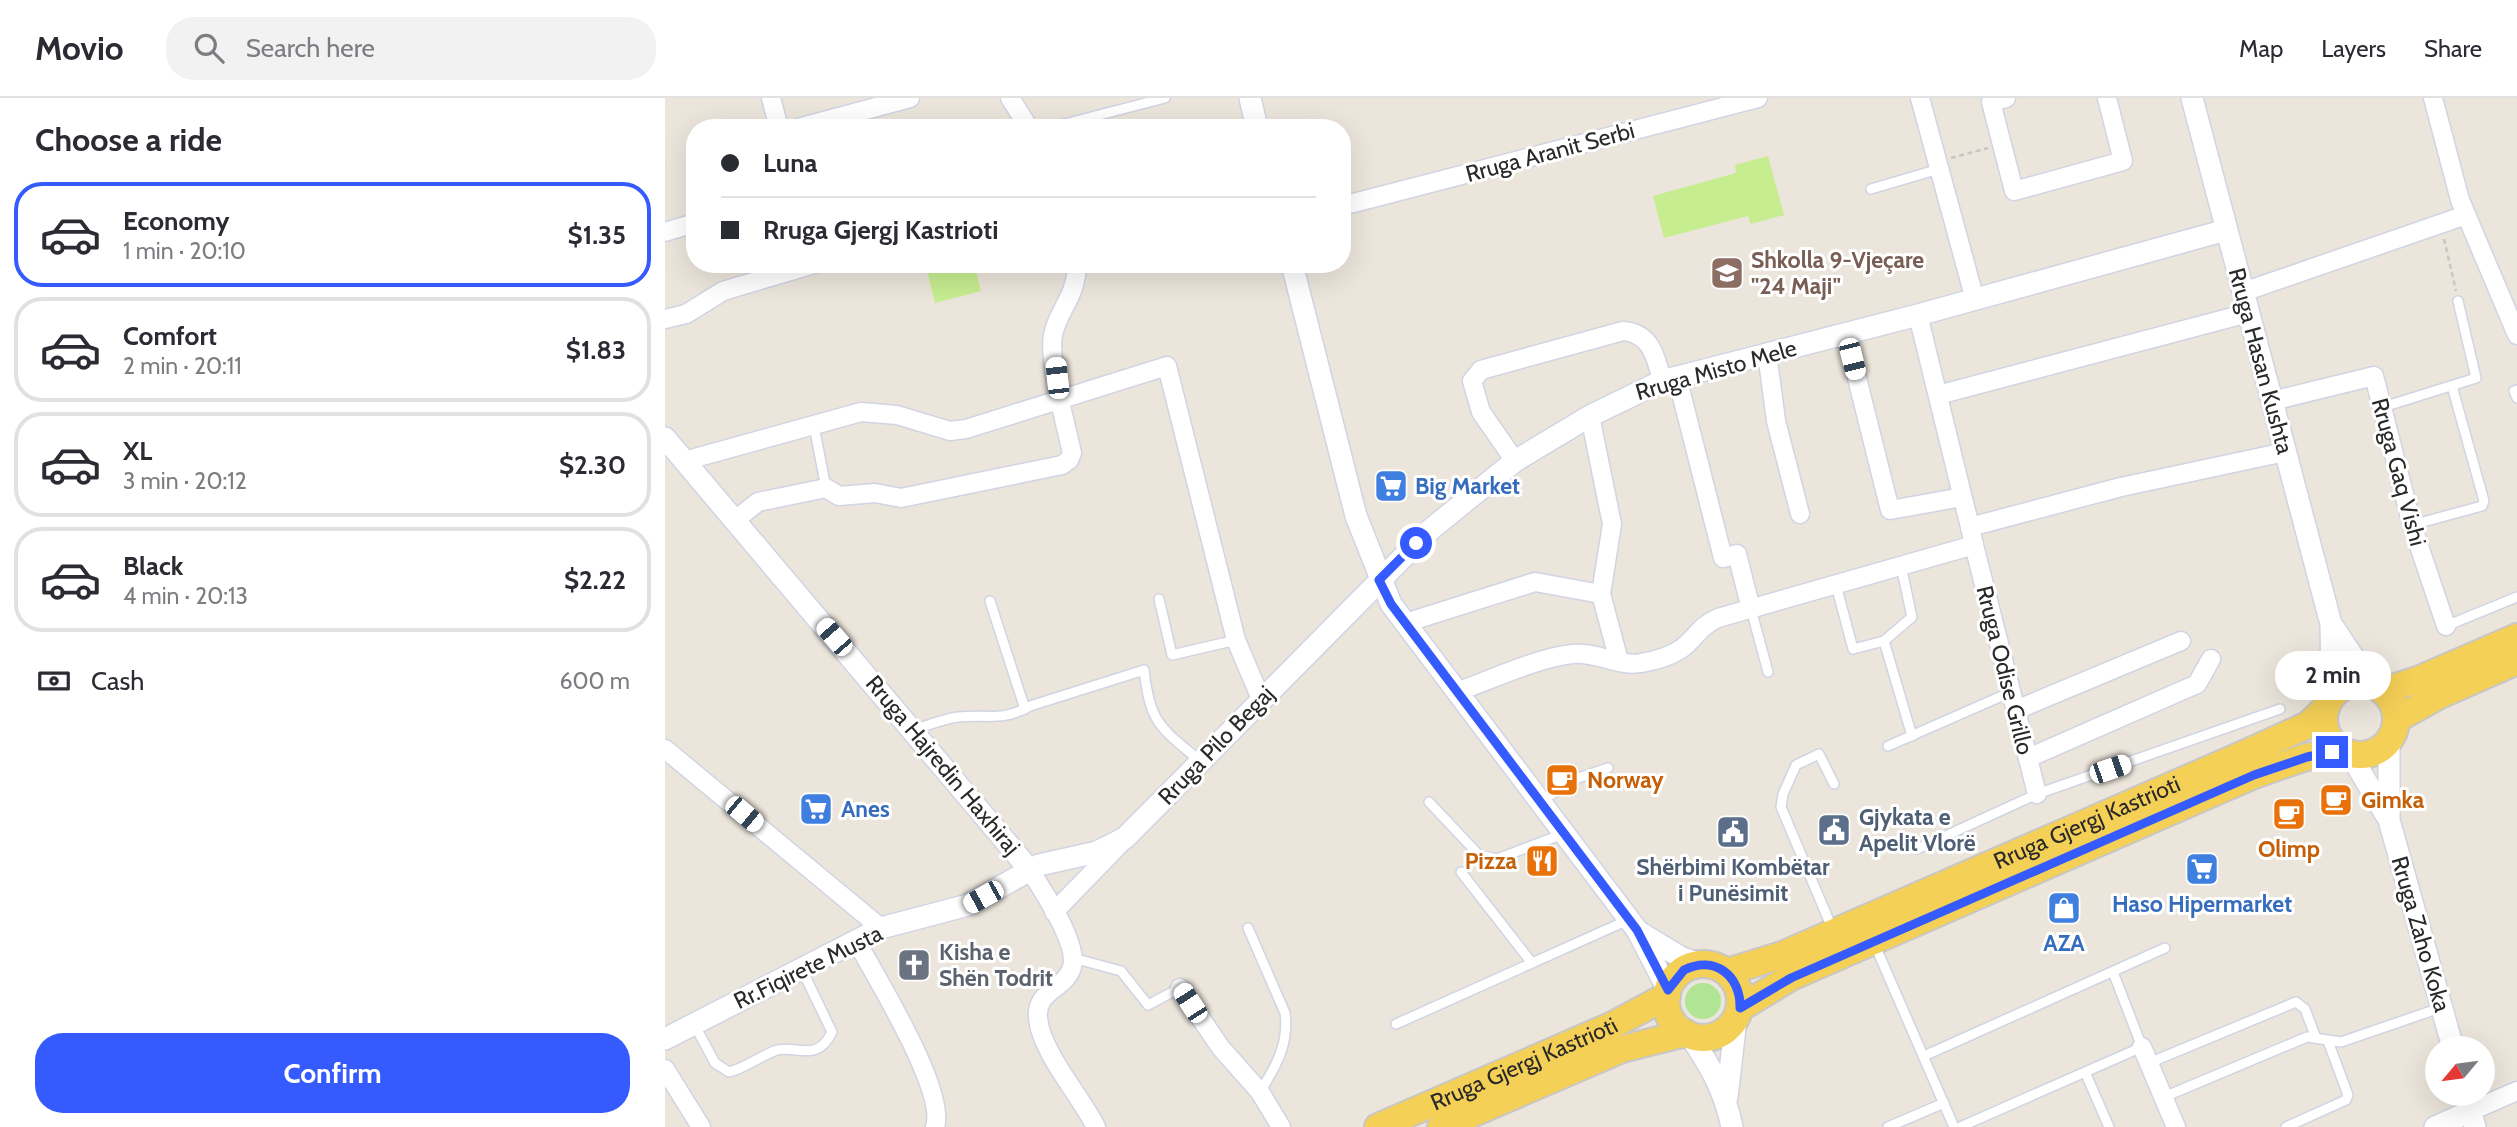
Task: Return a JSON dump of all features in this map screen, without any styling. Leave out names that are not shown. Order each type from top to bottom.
[{"type":"main road","points":[[2517,637],[2420,679],[2377,687],[2350,684],[2329,702],[2324,723],[2329,737],[2347,753],[2371,754],[2393,730],[2440,695],[2517,661]]},
{"type":"main road","points":[[2377,687],[2392,700],[2393,730]]},
{"type":"main road","name":"Rruga Gjergj Kastrioti","points":[[1727,972],[1768,961],[2294,732],[2308,724],[2329,702]]},
{"type":"main road","name":"Rruga Gjergj Kastrioti","points":[[1738,1013],[1776,985],[2254,775],[2307,757],[2347,753]]},
{"type":"main road","points":[[1700,964],[1719,967],[1727,972],[1738,988],[1738,1013],[1716,1036],[1688,1034],[1671,1018],[1668,993],[1684,970],[1700,964]]},
{"type":"main road","name":"Rruga Gjergj Kastrioti","points":[[1378,1127],[1613,1025],[1668,993]]},
{"type":"main road","name":"Rruga Gjergj Kastrioti","points":[[1441,1127],[1622,1049],[1688,1034]]},
{"type":"street","points":[[771,98],[777,119]]},
{"type":"street","points":[[832,119],[910,98]]},
{"type":"street","points":[[1010,98],[1023,119]]},
{"type":"street","points":[[1250,98],[1255,119]]},
{"type":"street","name":"Rruga Aranit Serbi","points":[[1351,204],[1758,98]]},
{"type":"street","points":[[1920,98],[1975,300]]},
{"type":"street","points":[[2006,98],[1991,102],[2014,191],[2123,161],[2107,98]]},
{"type":"street","name":"Rruga Hasan Kushta","points":[[2192,98],[2331,624]]},
{"type":"street","points":[[2433,98],[2466,215],[2517,335]]},
{"type":"street","points":[[2243,292],[2466,215]]},
{"type":"street","points":[[665,232],[686,226]]},
{"type":"street","name":"Rruga Misto Mele","points":[[1379,580],[1430,530],[1515,461],[1590,415],[1670,379],[1975,300],[2227,230]]},
{"type":"street","points":[[665,320],[686,314],[723,290],[782,273]]},
{"type":"street","points":[[734,521],[758,502],[826,488],[839,496],[874,493],[901,498],[1062,465],[1069,460],[1072,453],[1060,399],[1053,335],[1076,285],[1077,273]]},
{"type":"street","points":[[1294,273],[1356,516],[1379,580],[1405,623],[1459,691],[1633,925],[1668,993]]},
{"type":"street","points":[[1938,395],[2248,313]]},
{"type":"street","points":[[1918,315],[1970,527],[2121,487],[2285,452]]},
{"type":"street","points":[[1515,461],[1478,405],[1472,381],[1481,370],[1623,331],[1636,332],[1645,339],[1670,379],[1723,558],[1737,554],[1751,609]]},
{"type":"street","points":[[1846,334],[1890,510],[1962,497]]},
{"type":"street","points":[[1767,353],[1776,421],[1800,514]]},
{"type":"street","points":[[684,461],[861,412],[879,412],[950,431],[994,422],[1167,366],[1236,640],[1261,699]]},
{"type":"street","name":"Rruga Gaq Vishi","points":[[2272,401],[2374,376],[2412,525],[2446,626]]},
{"type":"street","points":[[1590,415],[1612,524],[1601,594],[1619,661]]},
{"type":"street","name":"Rruga Hajredin Haxhiraj","points":[[665,438],[1030,869]]},
{"type":"street","name":"Rruga Odise Grillo","points":[[1970,527],[2037,794]]},
{"type":"street","points":[[1459,691],[1572,654],[1602,655],[1640,664],[1675,653],[1687,645],[1704,624],[1974,545]]},
{"type":"street","name":"Rruga Pilo Begaj","points":[[1030,869],[1097,852],[1125,838],[1379,580]]},
{"type":"street","points":[[1405,623],[1535,582],[1601,594]]},
{"type":"street","points":[[2331,624],[2377,687]]},
{"type":"street","points":[[2329,702],[2331,624]]},
{"type":"street","points":[[2015,710],[2181,641]]},
{"type":"street","points":[[2028,758],[2197,684],[2211,659]]},
{"type":"street","points":[[2389,820],[2393,730]]},
{"type":"street","points":[[665,749],[881,928]]},
{"type":"street","points":[[2347,753],[2389,820]]},
{"type":"street","name":"Rruga Zaho Koka","points":[[2389,820],[2450,1036]]},
{"type":"street","points":[[1054,912],[1125,838]]},
{"type":"street","points":[[1030,869],[1054,912],[1073,958],[1072,968],[1066,977],[1042,998],[1038,1020],[1047,1045],[1096,1127]]},
{"type":"street","name":"Rr.Fiqirete Musta","points":[[665,1039],[881,928],[968,905],[1030,869]]},
{"type":"street","points":[[1633,925],[1667,951],[1700,964]]},
{"type":"street","points":[[856,940],[922,1061],[937,1109],[935,1127]]},
{"type":"street","points":[[1180,988],[1221,1048],[1260,1092],[1281,1127]]},
{"type":"street","points":[[1732,1127],[1727,1102],[1729,1056],[1738,1013]]},
{"type":"street","points":[[1688,1034],[1708,1063],[1727,1102]]},
{"type":"street","points":[[2145,1056],[2176,1127]]},
{"type":"street","points":[[665,1069],[701,1127]]},
{"type":"street","points":[[2435,1127],[2517,1091]]},
{"type":"lane","points":[[1084,119],[1165,98]]},
{"type":"lane","points":[[1871,189],[1938,165]]},
{"type":"lane","points":[[2381,408],[2476,378],[2458,301]]},
{"type":"lane","points":[[2412,525],[2482,506],[2484,502],[2452,386]]},
{"type":"lane","points":[[2517,390],[2514,391],[2517,398]]},
{"type":"lane","points":[[814,426],[826,488]]},
{"type":"lane","points":[[1836,584],[1853,649],[1884,641],[1898,627],[1910,622],[1912,617],[1901,566]]},
{"type":"lane","points":[[2446,626],[2517,597]]},
{"type":"lane","points":[[1159,599],[1172,655],[1236,640]]},
{"type":"lane","points":[[990,601],[1025,709]]},
{"type":"lane","points":[[1751,609],[1768,672]]},
{"type":"lane","points":[[1884,641],[1912,736]]},
{"type":"lane","points":[[914,730],[950,718],[998,718],[1144,670],[1148,706],[1159,723],[1201,762]]},
{"type":"lane","points":[[1888,746],[2011,692]]},
{"type":"lane","points":[[1917,849],[2037,794],[2280,709]]},
{"type":"lane","points":[[1833,784],[1819,754],[1795,765],[1783,794],[1781,807],[1834,932]]},
{"type":"lane","points":[[1541,801],[1578,778],[1608,768]]},
{"type":"lane","points":[[1429,802],[1479,855],[1487,859],[1497,859],[1565,833]]},
{"type":"lane","points":[[1461,872],[1532,963]]},
{"type":"lane","points":[[1396,1024],[1532,963],[1633,925]]},
{"type":"lane","points":[[1248,928],[1285,1013],[1287,1027],[1280,1059],[1260,1092]]},
{"type":"lane","points":[[1874,941],[1957,1127],[2085,1072],[2145,1056],[2296,1002],[2305,1009],[2316,1038]]},
{"type":"lane","points":[[1924,1056],[2165,948]]},
{"type":"lane","points":[[1073,958],[1121,971],[1148,1005],[1180,988]]},
{"type":"lane","points":[[694,1024],[715,1063],[729,1072],[776,1050],[809,1052],[828,1040],[832,1032],[801,968]]},
{"type":"lane","points":[[2113,972],[2145,1056]]},
{"type":"lane","points":[[2164,1097],[2307,1037],[2341,1042],[2442,1007]]},
{"type":"lane","points":[[2285,1127],[2347,1100],[2348,1095],[2328,1041]]},
{"type":"lane","points":[[2085,1072],[2109,1127]]},
{"type":"lane","points":[[1888,1127],[1944,1103]]},
{"type":"path","points":[[1938,165],[2002,144]]},
{"type":"path","points":[[2441,224],[2458,301]]},
{"type":"green space","points":[[1768,156],[1784,215],[1751,224],[1748,216],[1664,238],[1653,196],[1736,173],[1735,165]]},
{"type":"green space","points":[[928,273],[976,273],[981,291],[935,303]]},
{"type":"green space","points":[[1703,983],[1716,988],[1721,1001],[1716,1014],[1703,1019],[1690,1014],[1685,1001],[1690,988]]},
{"type":"place","name":"Shkolla 9-Vjeçare \"24 Maji\"","points":[[1727,273]]},
{"type":"place","name":"Big Market","points":[[1391,486]]},
{"type":"place","name":"Norway","points":[[1562,780]]},
{"type":"place","name":"Gimka","points":[[2336,800]]},
{"type":"place","name":"Anes","points":[[816,809]]},
{"type":"place","name":"Olimp","points":[[2289,814]]},
{"type":"place","name":"Gjykata e Apelit Vlorë","points":[[1834,830]]},
{"type":"place","name":"Shërbimi Kombëtar i Punësimit","points":[[1733,832]]},
{"type":"place","name":"Pizza","points":[[1542,861]]},
{"type":"place","name":"Haso Hipermarket","points":[[2202,869]]},
{"type":"place","name":"AZA","points":[[2064,908]]},
{"type":"place","name":"Kisha e Shën Todrit","points":[[914,965]]},
{"type":"route","points":[[1416,543],[1379,580],[1391,604],[1637,930],[1668,990],[1677,975],[1692,966],[1700,964],[1719,967],[1734,979],[1740,1008],[1762,992],[1791,978],[2254,775],[2307,757],[2332,752]]}]
